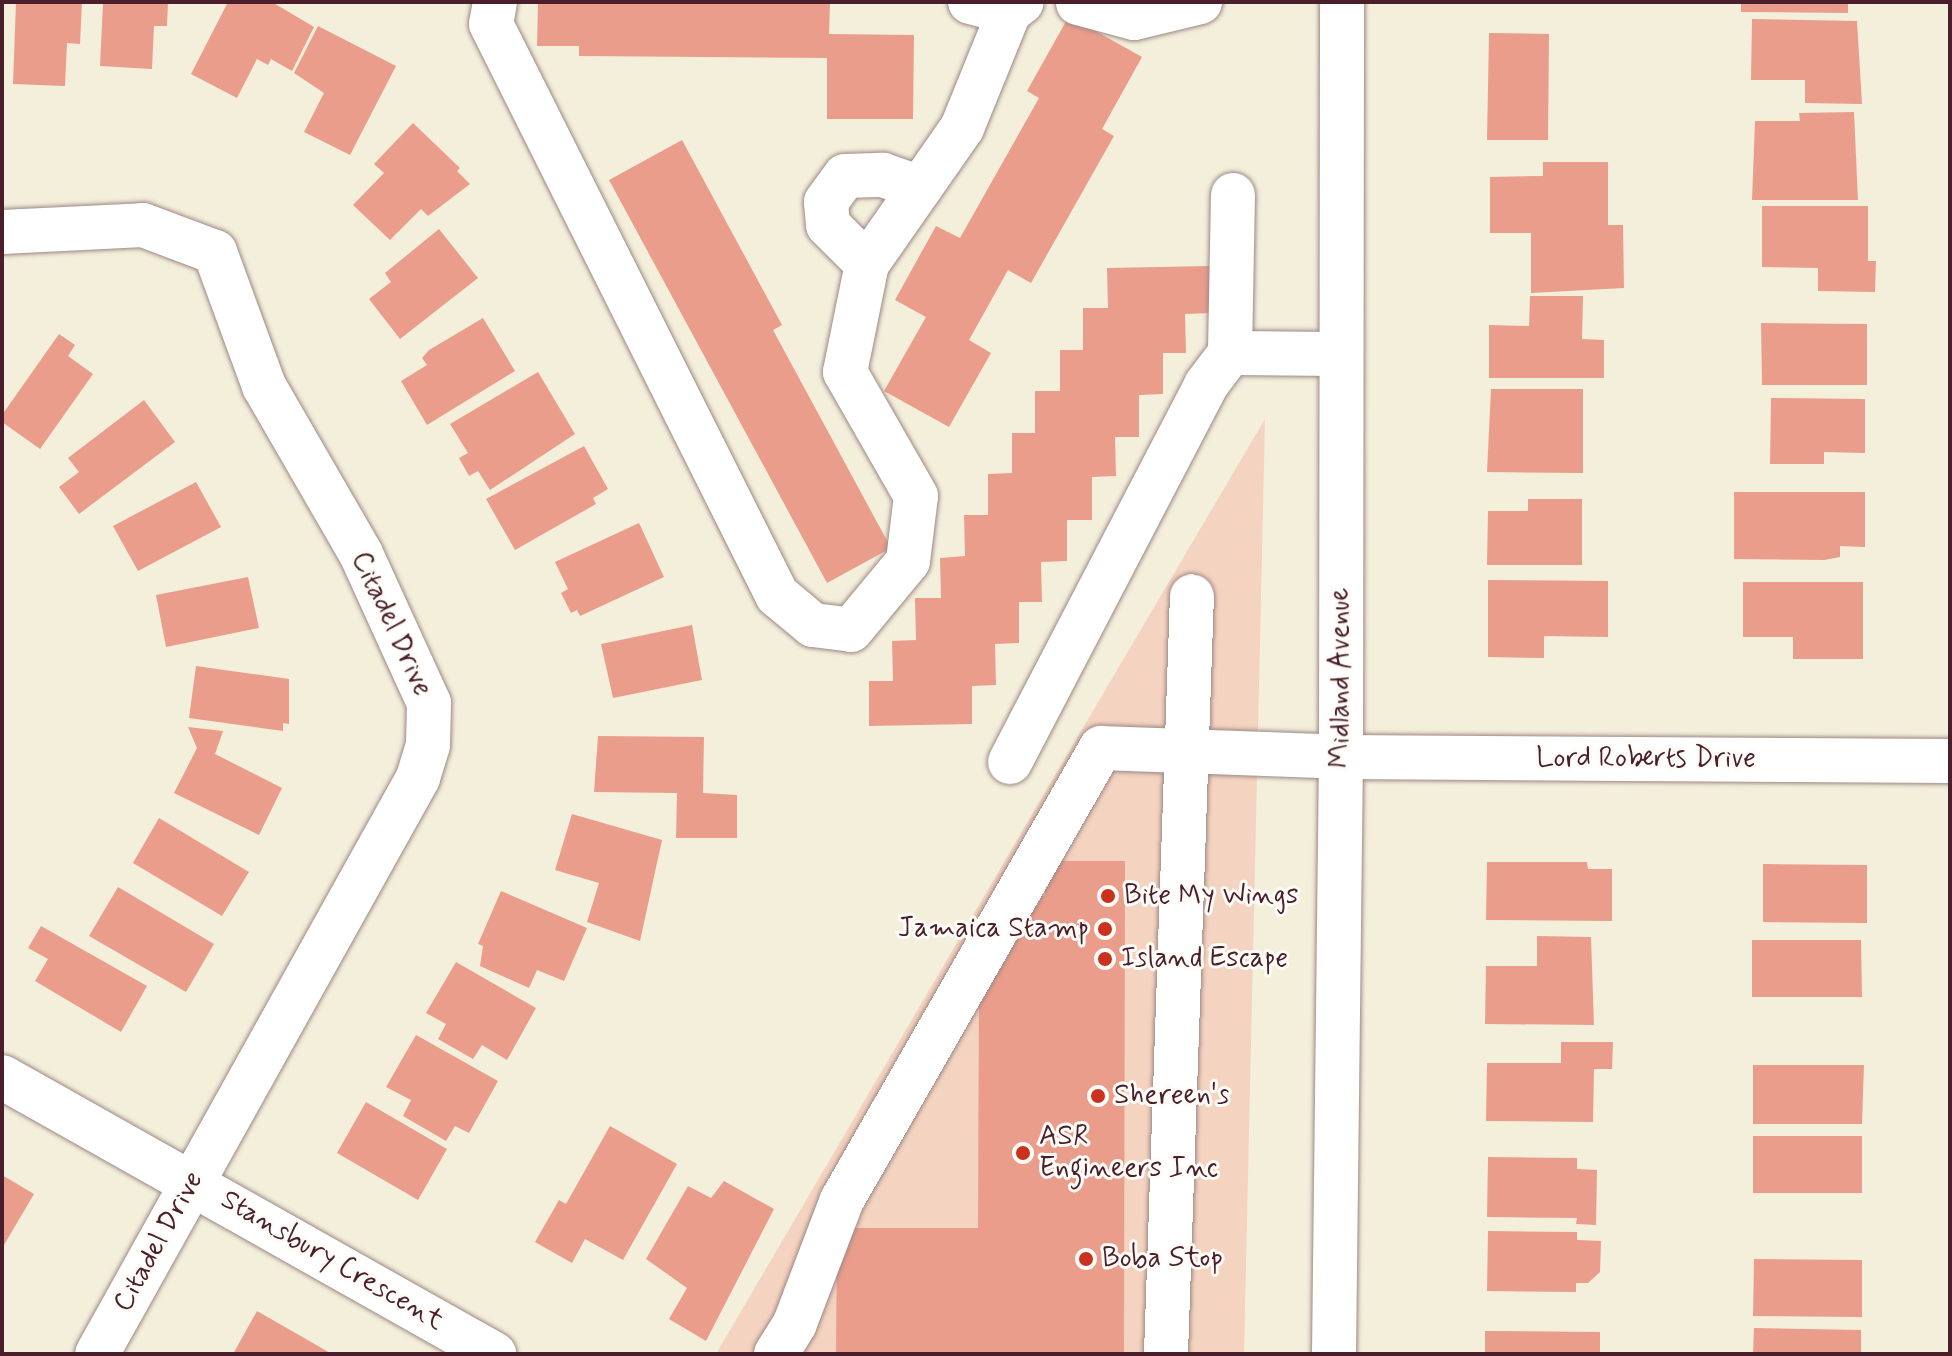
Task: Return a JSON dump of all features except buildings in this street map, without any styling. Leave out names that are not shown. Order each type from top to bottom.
[{"type":"street","points":[[495,2],[491,24],[777,595],[813,625],[851,630],[908,561],[916,496],[845,372],[867,264],[962,128],[1000,5]]},
{"type":"street","points":[[1078,3],[1134,18],[1200,2]]},
{"type":"street","name":"Midland Avenue","points":[[1334,1354],[1341,757],[1339,354],[1342,2]]},
{"type":"street","points":[[867,264],[828,225],[826,202],[845,176],[883,175],[920,188]]},
{"type":"street","points":[[1010,762],[1206,385],[1230,353],[1233,195]]},
{"type":"street","name":"Citadel Drive","points":[[2,232],[143,225],[215,252],[264,386],[361,554],[429,703],[428,745],[418,778],[97,1354]]},
{"type":"street","points":[[1230,353],[1339,354]]},
{"type":"street","points":[[1166,1354],[1183,751],[1192,596]]},
{"type":"street","name":"Lord Roberts Drive","points":[[776,1354],[795,1323],[842,1200],[1101,748],[1341,757],[1950,761]]},
{"type":"street","name":"Stansbury Crescent","points":[[2,1077],[194,1182],[494,1354]]},
{"type":"shaded area","points":[[1265,419],[1244,1354],[716,1354],[1054,777]]},
{"type":"place","name":"Bite My Wings","points":[[1108,896]]},
{"type":"place","name":"Jamaica Stamp","points":[[1105,929]]},
{"type":"place","name":"Island Escape","points":[[1105,959]]},
{"type":"place","name":"Shereen's","points":[[1098,1096]]},
{"type":"place","name":"ASR Engineers Inc","points":[[1023,1153]]},
{"type":"place","name":"Boba Stop","points":[[1086,1259]]}]
